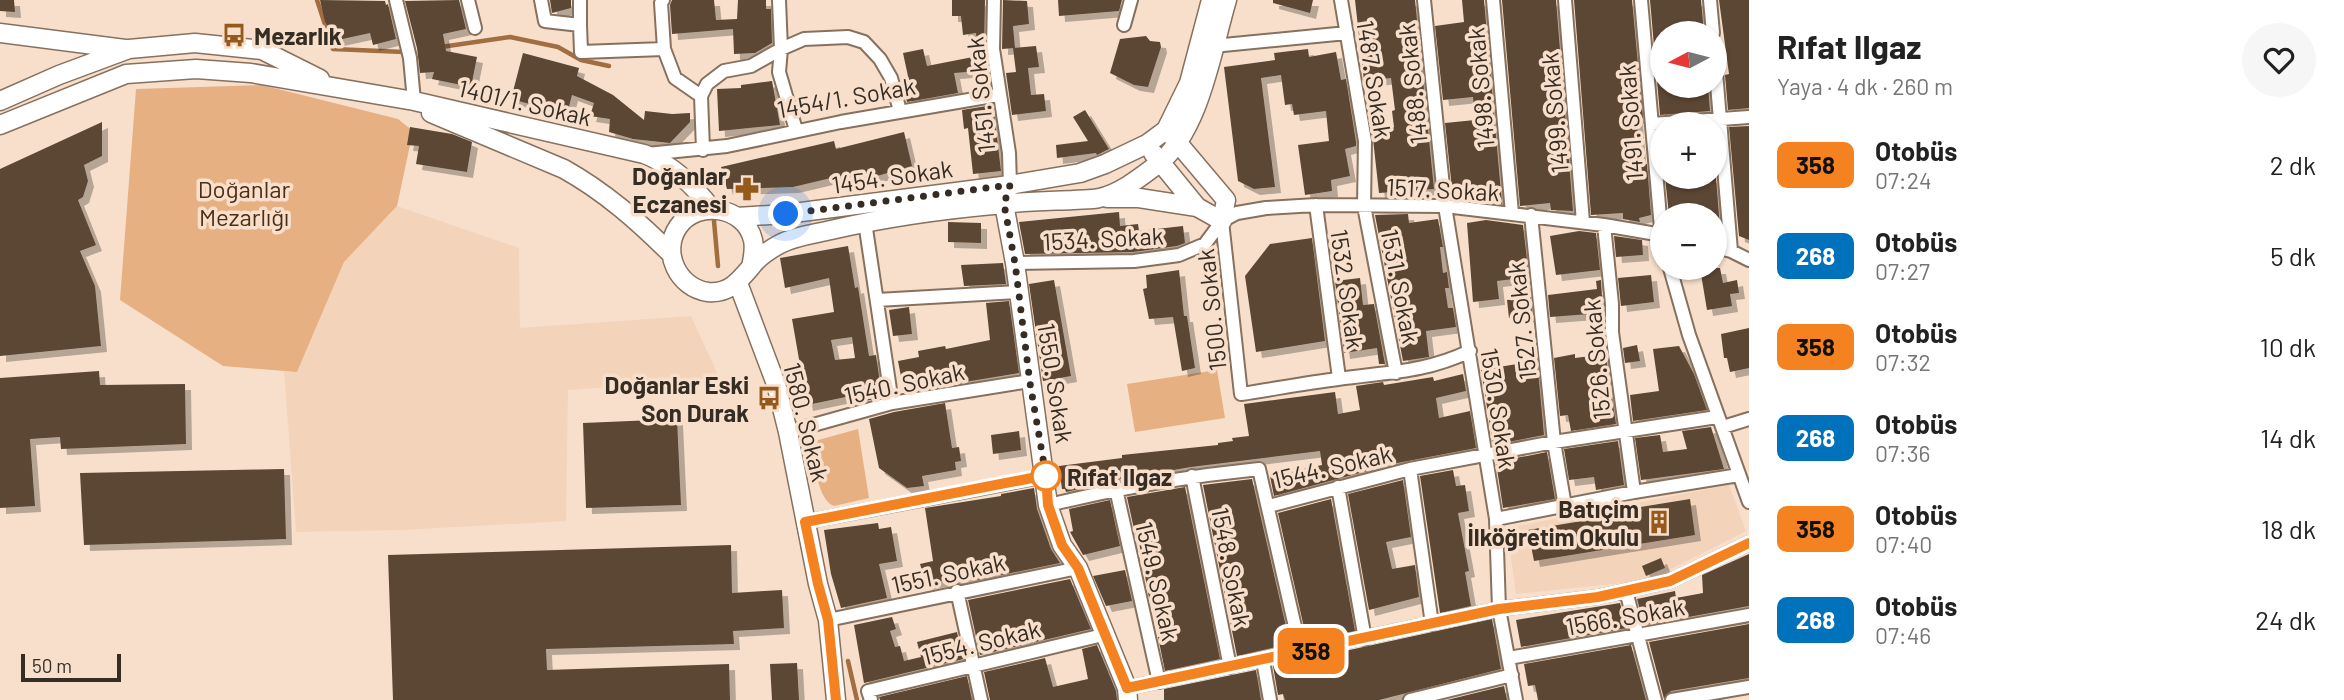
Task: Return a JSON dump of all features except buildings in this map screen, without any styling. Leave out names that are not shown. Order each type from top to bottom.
[{"type":"main road","points":[[1100,198],[1124,187],[1160,162],[1172,137],[1189,83],[1211,0]]},
{"type":"main road","points":[[1010,185],[1080,173],[1147,144],[1172,137],[1194,115],[1227,0]]},
{"type":"main road","points":[[0,33],[129,49]]},
{"type":"main road","name":"1401/1. Sokak","points":[[0,101],[129,49],[195,43],[262,50],[336,87]]},
{"type":"main road","name":"1401/1. Sokak","points":[[0,125],[125,74],[196,69],[251,73],[414,101],[644,154]]},
{"type":"main road","points":[[414,101],[433,115],[579,177],[609,197],[671,254]]},
{"type":"main road","points":[[751,267],[754,253],[752,239],[747,227],[737,217],[725,211],[699,211],[677,228],[672,240],[671,254],[674,267],[682,279],[706,292],[720,292],[738,283],[765,253],[782,243],[865,222],[1004,204],[1100,198],[1139,198],[1197,207],[1222,220],[1226,200],[1172,137]]},
{"type":"main road","points":[[1147,144],[1197,207]]},
{"type":"main road","points":[[644,154],[658,159],[676,171],[712,209]]},
{"type":"main road","name":"1550. Sokak","points":[[1010,185],[1004,204],[1015,263],[1048,505],[1062,545],[1078,568],[1126,696]]},
{"type":"main road","name":"1454. Sokak","points":[[737,217],[786,214],[1010,185]]},
{"type":"main road","name":"1580. Sokak","points":[[738,283],[776,384],[788,432],[818,584],[828,620],[836,700]]},
{"type":"street","points":[[396,0],[411,58],[414,101]]},
{"type":"street","points":[[468,0],[475,28]]},
{"type":"street","points":[[541,0],[545,21],[580,25]]},
{"type":"street","points":[[580,0],[581,52],[664,49]]},
{"type":"street","points":[[663,0],[664,49],[675,78],[701,96]]},
{"type":"street","points":[[779,0],[781,81],[796,130]]},
{"type":"street","name":"1451. Sokak","points":[[994,0],[993,49],[1009,153],[1010,185]]},
{"type":"street","points":[[1124,25],[1131,0]]},
{"type":"street","name":"1487. Sokak","points":[[1341,0],[1365,141],[1364,206]]},
{"type":"street","name":"1488. Sokak","points":[[1424,0],[1445,206]]},
{"type":"street","name":"1498. Sokak","points":[[1493,0],[1512,213]]},
{"type":"street","name":"1499. Sokak","points":[[1565,0],[1583,222]]},
{"type":"street","name":"1491. Sokak","points":[[1641,0],[1650,112]]},
{"type":"street","points":[[1710,0],[1712,21]]},
{"type":"street","points":[[1213,47],[1347,33]]},
{"type":"street","points":[[703,150],[701,96],[707,84],[724,71],[751,66],[804,39],[848,37],[864,42],[880,59],[891,78],[900,111]]},
{"type":"street","name":"1454/1. Sokak","points":[[703,150],[796,130],[999,94]]},
{"type":"street","points":[[1727,118],[1749,117]]},
{"type":"street","name":"1401/1. Sokak","points":[[644,154],[703,150]]},
{"type":"street","points":[[1726,189],[1731,251]]},
{"type":"street","name":"1517. Sokak","points":[[1222,220],[1237,213],[1266,208],[1316,205],[1445,206],[1604,225],[1650,235]]},
{"type":"street","name":"1532. Sokak","points":[[1316,205],[1339,379]]},
{"type":"street","name":"1531. Sokak","points":[[1364,206],[1396,373]]},
{"type":"street","name":"1530. Sokak","points":[[1445,206],[1496,519],[1499,609],[1516,700]]},
{"type":"street","name":"1527. Sokak","points":[[1531,215],[1554,442],[1565,506]]},
{"type":"street","name":"1534. Sokak","points":[[1015,263],[1134,261],[1179,255],[1205,244],[1222,220]]},
{"type":"street","name":"1500. Sokak","points":[[1222,220],[1241,394],[1339,379]]},
{"type":"street","points":[[865,222],[892,403]]},
{"type":"street","name":"1526. Sokak","points":[[1604,225],[1612,331],[1634,492]]},
{"type":"street","points":[[1727,250],[1749,260]]},
{"type":"street","points":[[1673,280],[1689,335],[1749,502]]},
{"type":"street","points":[[877,300],[1018,292]]},
{"type":"street","points":[[1339,379],[1396,373],[1443,364],[1470,351]]},
{"type":"street","name":"1540. Sokak","points":[[788,432],[892,403],[1030,381]]},
{"type":"street","name":"1544. Sokak","points":[[1048,505],[1116,489],[1192,476],[1259,469],[1269,506],[1338,486],[1485,454],[1624,432],[1749,419]]},
{"type":"street","points":[[1410,469],[1432,624]]},
{"type":"street","points":[[1496,519],[1739,475]]},
{"type":"street","points":[[805,522],[1046,476]]},
{"type":"street","name":"1548. Sokak","points":[[1192,476],[1230,667]]},
{"type":"street","points":[[1338,486],[1364,639]]},
{"type":"street","name":"1549. Sokak","points":[[1116,489],[1159,682]]},
{"type":"street","points":[[1269,506],[1301,653]]},
{"type":"street","points":[[1126,696],[1159,682],[1499,609],[1598,597],[1670,581],[1749,543]]},
{"type":"street","name":"1551. Sokak","points":[[828,620],[1078,568]]},
{"type":"street","points":[[1626,591],[1655,700]]},
{"type":"street","points":[[957,592],[981,700]]},
{"type":"street","name":"1566. Sokak","points":[[1509,658],[1749,615]]},
{"type":"street","name":"1554. Sokak","points":[[869,695],[973,664],[1103,635]]},
{"type":"street","points":[[1263,661],[1270,700]]},
{"type":"street","points":[[1410,700],[1512,675]]},
{"type":"street","points":[[1672,700],[1749,687]]},
{"type":"shaded area","points":[[397,206],[519,248],[520,328],[691,316],[720,379],[568,390],[566,521],[403,530],[296,532],[284,371],[297,372],[344,262]]},
{"type":"shaded area","points":[[1729,485],[1746,531],[1650,580],[1516,594],[1507,528]]},
{"type":"green space","name":"Doğanlar Mezarlığı","points":[[262,85],[398,119],[413,131],[397,206],[344,262],[297,372],[223,366],[120,300],[136,89]]},
{"type":"green space","points":[[1217,370],[1225,418],[1135,432],[1127,384]]},
{"type":"green space","points":[[858,429],[869,498],[834,506],[828,502],[820,488],[811,442]]},
{"type":"waterway","points":[[317,0],[333,49],[404,52]]},
{"type":"waterway","points":[[441,47],[510,37],[558,47],[581,60],[609,66]]},
{"type":"waterway","points":[[714,221],[718,266]]},
{"type":"waterway","points":[[848,661],[857,700]]},
{"type":"bus line","name":"358","points":[[836,700],[828,620],[805,522],[1032,478],[1046,476],[1048,505],[1062,545],[1078,568],[1103,635],[1127,688],[1499,609],[1598,597],[1670,581],[1749,543]]},
{"type":"place","name":"Mezarlık","points":[[234,35]]},
{"type":"place","name":"Doğanlar Eczanesi","points":[[747,189]]},
{"type":"place","name":"Doğanlar Eski Son Durak","points":[[769,398]]},
{"type":"place","name":"Rıfat Ilgaz","points":[[1046,476]]},
{"type":"place","name":"Batıçim İlköğretim Okulu","points":[[1659,522]]},
{"type":"route","points":[[786,214],[1010,185],[1004,204],[1046,476]]}]
